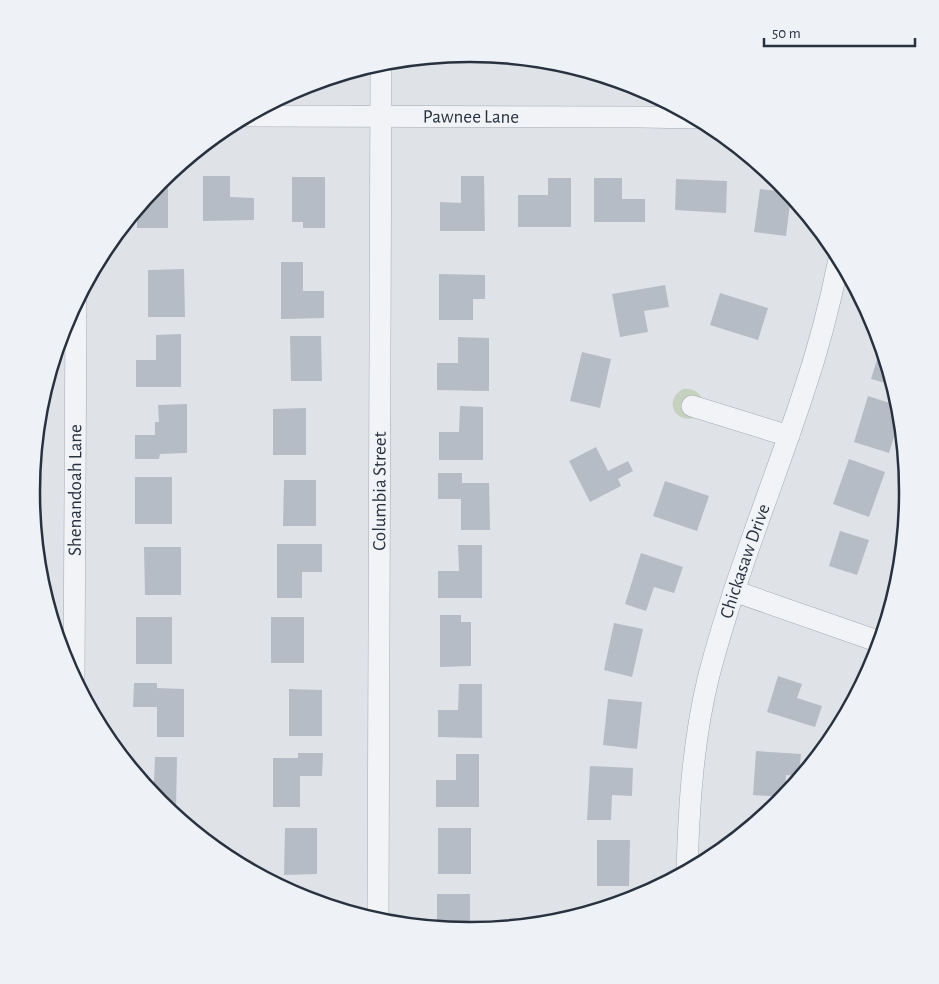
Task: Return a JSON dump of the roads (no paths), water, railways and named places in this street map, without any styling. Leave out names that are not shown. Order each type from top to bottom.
[{"type":"street","name":"Columbia Street","points":[[378,911],[381,72]]},
{"type":"street","name":"Pawnee Lane","points":[[262,116],[680,118]]},
{"type":"street","name":"Chickasaw Drive","points":[[687,862],[688,817],[694,760],[709,677],[734,591],[804,394],[836,269]]},
{"type":"street","name":"Shenandoah Lane","points":[[74,659],[76,321]]},
{"type":"street","points":[[692,406],[789,436]]},
{"type":"street","points":[[734,591],[872,639]]}]
